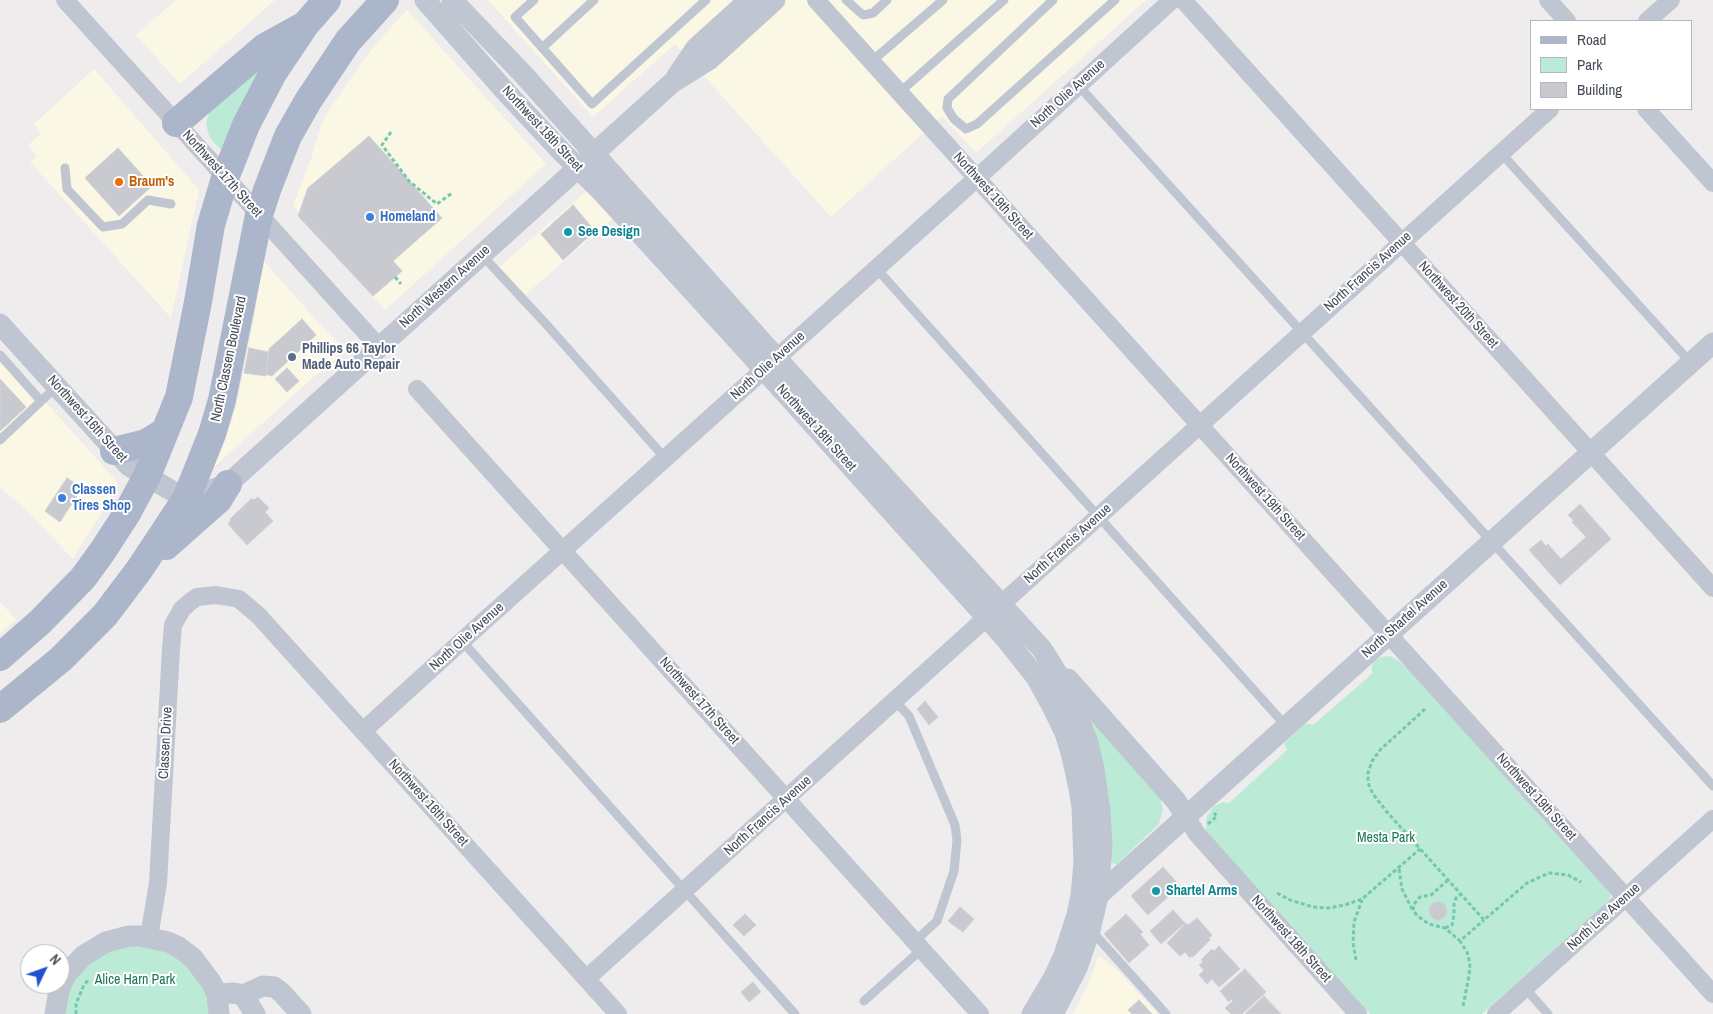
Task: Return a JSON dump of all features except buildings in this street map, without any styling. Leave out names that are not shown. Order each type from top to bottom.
[{"type":"main road","points":[[0,657],[40,622],[83,578],[126,515],[147,476],[178,396],[198,302],[211,225],[226,178],[246,125],[268,82],[306,24],[326,0]]},
{"type":"main road","name":"North Classen Boulevard","points":[[0,709],[61,659],[105,615],[139,570],[186,499],[212,434],[222,400],[259,215],[288,136],[308,101],[348,41],[385,0]]},
{"type":"main road","points":[[176,123],[265,47],[306,24]]},
{"type":"main road","points":[[114,451],[146,443],[164,432]]},
{"type":"main road","points":[[139,570],[218,500],[228,484]]},
{"type":"street","name":"Northwest 17th Street","points":[[65,0],[379,347]]},
{"type":"street","name":"Northwest 18th Street","points":[[424,0],[577,168],[770,364],[994,611],[1042,649],[1069,694],[1088,743],[1094,769],[1100,811],[1102,846],[1098,896]]},
{"type":"street","name":"Northwest 18th Street","points":[[452,0],[523,74],[594,154],[770,364]]},
{"type":"street","name":"North Western Avenue","points":[[673,82],[696,48],[749,0]]},
{"type":"street","name":"North Western Avenue","points":[[186,499],[228,484],[673,82],[710,59],[775,0]]},
{"type":"street","name":"Northwest 19th Street","points":[[816,0],[1713,994]]},
{"type":"street","name":"North Olie Avenue","points":[[364,731],[1172,0]]},
{"type":"street","name":"Northwest 20th Street","points":[[1183,0],[1713,588]]},
{"type":"street","points":[[1548,0],[1567,20]]},
{"type":"street","points":[[1649,20],[1671,0]]},
{"type":"street","points":[[505,90],[523,74]]},
{"type":"street","name":"North Francis Avenue","points":[[586,979],[1549,110]]},
{"type":"street","points":[[1647,110],[1713,182]]},
{"type":"street","name":"Northwest 16th Street","points":[[0,324],[129,466],[186,499]]},
{"type":"street","name":"North Shartel Avenue","points":[[1032,1014],[1098,896],[1713,343]]},
{"type":"street","name":"Northwest 17th Street","points":[[417,389],[980,1014]]},
{"type":"street","name":"Classen Drive","points":[[149,937],[158,883],[170,649],[173,625],[182,609],[198,597],[216,595],[235,598]]},
{"type":"street","name":"Northwest 16th Street","points":[[235,598],[244,602],[258,615],[618,1014]]},
{"type":"street","name":"Northwest 18th Street","points":[[994,611],[1036,677],[1053,708],[1065,733],[1071,752],[1079,788],[1083,828],[1084,922]]},
{"type":"street","points":[[1042,649],[1176,801],[1186,818]]},
{"type":"street","name":"Northwest 18th Street","points":[[1186,818],[1197,834],[1358,1014]]},
{"type":"street","name":"North Lee Avenue","points":[[1496,1014],[1713,819]]},
{"type":"street","name":"North Shartel Avenue","points":[[1053,1014],[1077,968],[1084,922]]},
{"type":"street","points":[[55,1014],[59,991],[63,981],[68,972],[83,956],[106,942],[129,936],[149,937],[168,942],[185,952],[206,973],[218,1004],[234,993],[243,995],[263,986],[274,987],[301,1014]]},
{"type":"street","points":[[243,995],[255,1014]]},
{"type":"lane","points":[[534,0],[515,17],[592,104],[706,0]]},
{"type":"lane","points":[[542,48],[594,0]]},
{"type":"lane","points":[[846,0],[863,15],[873,12],[888,0]]},
{"type":"lane","points":[[872,61],[944,0]]},
{"type":"lane","points":[[900,92],[1004,0]]},
{"type":"lane","points":[[1053,0],[948,99],[947,108],[954,119],[966,129],[977,124],[1115,0]]},
{"type":"lane","points":[[1078,85],[1713,786]]},
{"type":"lane","points":[[1501,153],[1690,363]]},
{"type":"lane","points":[[65,168],[66,189],[103,227],[122,224],[148,200],[171,204]]},
{"type":"lane","points":[[481,254],[665,458]]},
{"type":"lane","points":[[876,268],[1286,727]]},
{"type":"lane","points":[[0,355],[41,401]]},
{"type":"lane","points":[[0,440],[56,386]]},
{"type":"lane","points":[[462,641],[795,1014]]},
{"type":"lane","points":[[864,1001],[918,945],[937,921],[954,871],[957,840],[955,825],[909,716],[895,701]]},
{"type":"lane","points":[[1084,922],[1166,1014]]},
{"type":"lane","points":[[1524,988],[1548,1014]]},
{"type":"path","points":[[391,132],[382,144],[409,181],[437,204],[452,193]]},
{"type":"path","points":[[395,277],[401,284]]},
{"type":"path","points":[[1426,709],[1380,750],[1372,761],[1368,773],[1368,783],[1373,794],[1387,812],[1484,920]]},
{"type":"path","points":[[1206,826],[1217,816]]},
{"type":"path","points":[[1277,893],[1290,900],[1313,907],[1328,908],[1362,899],[1420,849]]},
{"type":"path","points":[[1399,868],[1402,889],[1413,911],[1429,924],[1445,928],[1460,941],[1467,952],[1470,963],[1463,1006]]},
{"type":"path","points":[[1460,941],[1526,883],[1548,873],[1568,876],[1581,882]]},
{"type":"path","points":[[1413,911],[1414,904],[1420,897],[1432,895],[1448,880]]},
{"type":"path","points":[[1445,928],[1452,925],[1454,904],[1456,898],[1461,894]]},
{"type":"path","points":[[1356,960],[1353,943],[1354,922],[1362,899]]},
{"type":"path","points":[[76,1014],[76,1004],[83,986],[91,976]]},
{"type":"shaded area","points":[[176,0],[275,0],[180,84],[136,35]]},
{"type":"shaded area","points":[[488,0],[1146,0],[976,153],[942,116],[831,217],[675,44],[593,117]]},
{"type":"shaded area","points":[[407,10],[546,164],[385,310],[293,206],[327,113],[360,65]]},
{"type":"shaded area","points":[[94,69],[199,190],[171,318],[30,162],[37,156],[28,145],[41,134],[34,124]]},
{"type":"shaded area","points":[[590,188],[616,216],[525,295],[499,267]]},
{"type":"shaded area","name":"Phillips 66 Taylor Made Auto Repair","points":[[262,259],[325,330],[345,349],[213,468],[232,421],[241,384],[255,313]]},
{"type":"shaded area","points":[[0,351],[119,484],[73,559],[22,506],[0,488]]},
{"type":"shaded area","points":[[0,602],[16,619],[0,634]]},
{"type":"shaded area","points":[[1099,956],[1114,967],[1158,1014],[1073,1014]]},
{"type":"green space","points":[[266,58],[222,151],[210,138],[206,124],[209,112]]},
{"type":"green space","name":"Mesta Park","points":[[1390,656],[1399,661],[1412,673],[1611,896],[1608,901],[1482,1014],[1370,1014],[1211,838],[1206,830],[1207,816],[1214,806],[1223,802],[1229,803],[1287,750],[1284,743],[1306,723],[1313,725],[1373,673],[1371,668],[1374,661],[1381,657]]},
{"type":"green space","points":[[1092,721],[1160,798],[1163,809],[1159,824],[1117,864],[1111,863],[1090,725]]},
{"type":"green space","name":"Alice Harn Park","points":[[132,944],[167,950],[186,963],[206,992],[209,1014],[64,1014],[68,995],[79,973],[97,955]]},
{"type":"place","name":"Braum's","points":[[119,182]]},
{"type":"place","name":"Homeland","points":[[370,217]]},
{"type":"place","name":"See Design","points":[[568,232]]},
{"type":"place","name":"Phillips 66 Taylor Made Auto Repair","points":[[292,357]]},
{"type":"place","name":"Classen Tires Shop","points":[[62,498]]},
{"type":"place","name":"Shartel Arms","points":[[1156,891]]}]
